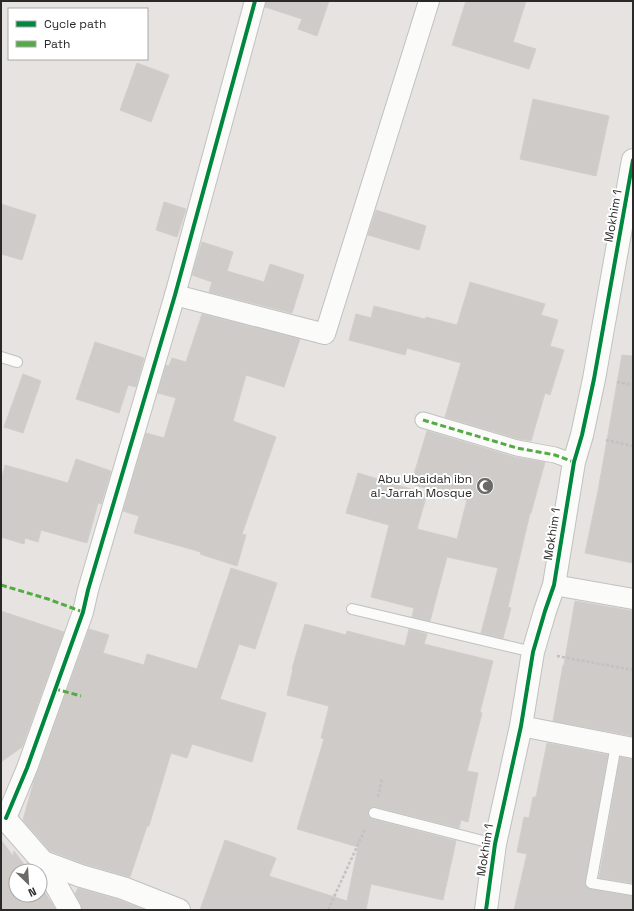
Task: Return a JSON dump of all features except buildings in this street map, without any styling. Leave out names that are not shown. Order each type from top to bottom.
[{"type":"street","points":[[70,910],[43,862],[4,816],[27,768],[83,612],[256,1]]},
{"type":"street","points":[[174,295],[325,334],[429,1]]},
{"type":"street","name":"Mokhim 1","points":[[486,910],[495,844],[521,726],[533,652],[554,585],[574,462],[582,435],[603,336],[633,160]]},
{"type":"street","points":[[424,420],[517,448],[555,455],[574,462]]},
{"type":"street","points":[[554,585],[633,599]]},
{"type":"street","points":[[521,726],[624,747]]},
{"type":"street","points":[[43,862],[81,876],[123,888],[180,910]]},
{"type":"lane","points":[[1,357],[17,362]]},
{"type":"lane","points":[[352,609],[533,652]]},
{"type":"lane","points":[[624,747],[591,883],[633,890]]},
{"type":"lane","points":[[374,813],[495,844]]},
{"type":"path","points":[[582,435],[633,446]]},
{"type":"path","points":[[533,652],[633,670]]},
{"type":"path","points":[[328,910],[361,835],[374,813],[382,778]]},
{"type":"marked path","points":[[423,420],[517,448],[555,455],[574,462]]},
{"type":"marked path","points":[[1,585],[48,599],[83,612]]},
{"type":"marked path","points":[[55,687],[59,690],[81,696]]},
{"type":"cycle path","points":[[6,818],[27,768],[83,612],[88,590],[175,295],[255,1]]},
{"type":"cycle path","points":[[486,910],[495,844],[521,726],[533,652],[554,585],[574,462],[582,435],[594,379],[633,160]]},
{"type":"place","name":"Abu Ubaidah ibn al-Jarrah Mosque","points":[[485,486]]}]
